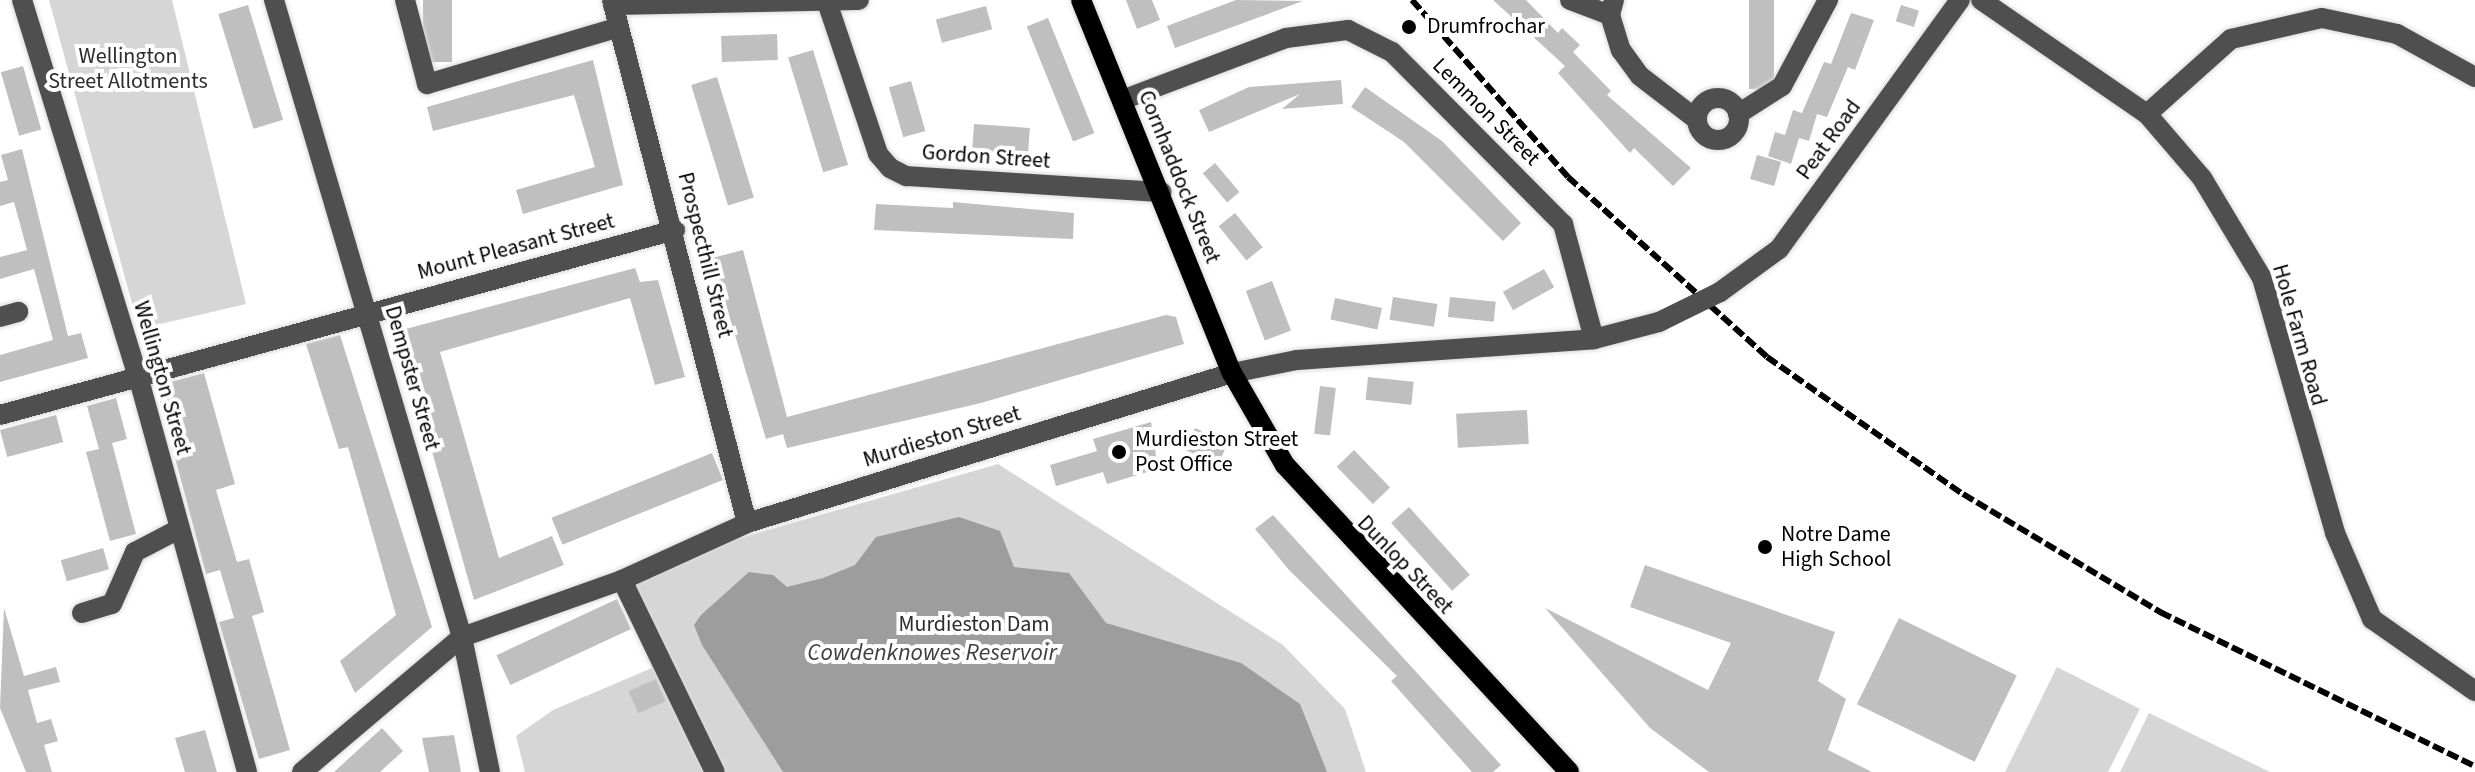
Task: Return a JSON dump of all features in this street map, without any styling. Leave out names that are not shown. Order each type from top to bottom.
[{"type":"main road","name":"Cornhaddock Street","points":[[1081,0],[1232,373]]},
{"type":"main road","name":"Dunlop Street","points":[[1232,373],[1317,507],[1569,772]]},
{"type":"street","name":"Wellington Street","points":[[22,0],[138,376],[247,772]]},
{"type":"street","name":"Dempster Street","points":[[274,0],[462,637],[490,772]]},
{"type":"street","points":[[405,0],[427,84],[619,27]]},
{"type":"street","points":[[613,3],[828,5],[859,0]]},
{"type":"street","points":[[1570,0],[1612,7],[1640,76],[1696,119],[1703,135],[1720,141],[1735,132],[1738,114],[1782,86],[1828,0]]},
{"type":"street","name":"Peat Road","points":[[1659,322],[1720,292],[1779,249],[1960,0]]},
{"type":"street","name":"Hole Farm Road","points":[[1981,0],[2147,114],[2202,178],[2262,278],[2331,518],[2372,619],[2475,691]]},
{"type":"street","name":"Prospecthill Street","points":[[613,3],[675,230],[747,523]]},
{"type":"street","name":"Gordon Street","points":[[828,5],[878,154],[890,168],[906,176],[1161,192]]},
{"type":"street","points":[[2147,114],[2231,39],[2322,18],[2397,34],[2475,77]]},
{"type":"street","name":"Lemmon Street","points":[[1122,100],[1325,29],[1348,30],[1381,47],[1563,224],[1594,339]]},
{"type":"street","points":[[1696,119],[1715,98],[1738,114]]},
{"type":"street","name":"Mount Pleasant Street","points":[[0,415],[675,230]]},
{"type":"street","name":"Murdieston Street","points":[[302,772],[462,637],[622,580],[747,523],[1232,373],[1297,360],[1594,339],[1659,322]]},
{"type":"street","points":[[82,613],[112,604],[135,552],[179,529]]},
{"type":"street","points":[[622,580],[715,772]]},
{"type":"green space","name":"Wellington Street Allotments","points":[[49,0],[172,0],[246,304],[139,329]]},
{"type":"green space","name":"Cowdenknowes Reservoir","points":[[998,464],[1283,645],[1345,709],[1366,772],[525,772],[516,736],[553,710],[652,668],[635,627],[633,576],[688,553]]},
{"type":"green space","points":[[2057,667],[2140,709],[2108,772],[2005,772]]},
{"type":"green space","points":[[2149,713],[2270,772],[2120,772]]},
{"type":"water","name":"Cowdenknowes Reservoir","points":[[959,517],[1000,531],[1014,567],[1069,573],[1106,623],[1241,663],[1300,704],[1327,772],[783,772],[702,645],[694,625],[749,572],[773,575],[787,587],[823,578],[855,565],[876,537]]},
{"type":"building","points":[[423,0],[452,0],[452,62],[423,62]]},
{"type":"building","points":[[1126,0],[1152,0],[1160,20],[1137,29]]},
{"type":"building","points":[[1236,0],[1303,1],[1175,48],[1167,26]]},
{"type":"building","points":[[1493,0],[1526,0],[1558,33],[1562,28],[1580,45],[1573,52],[1611,91],[1607,95],[1691,168],[1673,186],[1634,148],[1630,153],[1558,73],[1565,66]]},
{"type":"building","points":[[1749,0],[1774,0],[1774,89],[1749,89]]},
{"type":"building","points":[[248,5],[283,120],[253,129],[218,14]]},
{"type":"building","points":[[1901,5],[1919,11],[1914,27],[1896,21]]},
{"type":"building","points":[[986,6],[992,29],[942,43],[936,19]]},
{"type":"building","points":[[1851,13],[1874,20],[1855,70],[1848,67],[1827,117],[1817,114],[1809,141],[1799,138],[1791,164],[1768,156],[1775,132],[1785,135],[1793,110],[1802,113],[1824,62],[1831,64]]},
{"type":"building","points":[[1048,18],[1094,133],[1073,142],[1027,27]]},
{"type":"building","points":[[777,34],[778,60],[722,62],[721,36]]},
{"type":"building","points":[[813,50],[848,165],[823,172],[788,58]]},
{"type":"building","points":[[593,60],[623,185],[523,214],[516,190],[595,167],[574,95],[433,131],[427,107]]},
{"type":"building","points":[[23,66],[41,129],[19,136],[1,72]]},
{"type":"building","points":[[717,77],[754,197],[728,205],[691,85]]},
{"type":"building","points":[[1341,80],[1343,104],[1282,109],[1300,94],[1209,132],[1199,110],[1249,87]]},
{"type":"building","points":[[911,81],[925,131],[903,137],[889,87]]},
{"type":"building","points":[[1365,87],[1442,141],[1521,223],[1503,241],[1404,142],[1351,107]]},
{"type":"building","points":[[974,124],[1030,128],[1028,154],[972,150]]},
{"type":"building","points":[[22,149],[68,336],[81,333],[88,358],[0,382],[0,355],[53,340],[34,269],[0,279],[0,257],[27,250],[14,202],[0,206],[0,182],[8,180],[1,155]]},
{"type":"building","points":[[1757,155],[1781,162],[1774,186],[1750,179]]},
{"type":"building","points":[[1215,163],[1239,192],[1227,202],[1203,173]]},
{"type":"building","points":[[953,202],[1074,213],[1073,239],[874,230],[876,204],[953,208]]},
{"type":"building","points":[[1235,213],[1263,247],[1246,260],[1219,226]]},
{"type":"building","points":[[743,250],[787,417],[1166,315],[1176,317],[1184,344],[981,403],[787,448],[783,434],[766,439],[712,258]]},
{"type":"building","points":[[635,268],[640,282],[658,280],[685,377],[655,385],[630,298],[440,352],[499,558],[552,536],[564,565],[474,600],[398,331]]},
{"type":"building","points":[[1544,269],[1554,287],[1513,310],[1503,292]]},
{"type":"building","points":[[1272,281],[1291,330],[1265,341],[1246,291]]},
{"type":"building","points":[[1393,297],[1437,304],[1434,327],[1389,320]]},
{"type":"building","points":[[1450,297],[1496,302],[1494,322],[1448,317]]},
{"type":"building","points":[[1335,298],[1382,308],[1377,329],[1330,320]]},
{"type":"building","points":[[340,335],[432,627],[355,693],[340,661],[396,615],[348,447],[339,449],[306,344]]},
{"type":"building","points":[[204,373],[235,484],[216,490],[237,562],[249,559],[264,612],[252,616],[290,750],[259,759],[219,622],[234,618],[220,570],[206,574],[156,386]]},
{"type":"building","points":[[1368,377],[1414,382],[1411,405],[1366,400]]},
{"type":"building","points":[[1320,386],[1336,388],[1330,436],[1314,434]]},
{"type":"building","points":[[116,398],[127,439],[112,443],[136,534],[110,541],[86,452],[99,449],[87,406]]},
{"type":"building","points":[[1527,410],[1529,444],[1458,448],[1456,414]]},
{"type":"building","points":[[56,415],[63,442],[7,457],[0,430]]},
{"type":"building","points":[[1151,422],[1158,469],[1107,484],[1103,472],[1056,486],[1050,465],[1097,451],[1093,439]]},
{"type":"building","points":[[1195,428],[1228,443],[1218,465],[1185,450]]},
{"type":"building","points":[[1354,450],[1390,487],[1373,504],[1337,467]]},
{"type":"building","points":[[712,453],[723,480],[562,545],[552,518]]},
{"type":"building","points":[[1409,507],[1470,575],[1452,591],[1391,523]]},
{"type":"building","points":[[1273,515],[1501,765],[1493,772],[1472,772],[1391,681],[1397,676],[1289,570],[1255,529]]},
{"type":"building","points":[[103,548],[109,569],[67,581],[61,560]]},
{"type":"building","points":[[1645,565],[1835,632],[1818,681],[1846,699],[1828,750],[1872,772],[1709,772],[1650,728],[1545,608],[1708,690],[1731,643],[1630,607]]},
{"type":"building","points":[[617,599],[631,629],[510,685],[496,655]]},
{"type":"building","points":[[4,608],[24,676],[56,667],[60,682],[28,690],[37,723],[51,719],[58,741],[44,745],[52,772],[26,772],[0,708]]},
{"type":"building","points":[[1899,618],[2017,675],[1975,762],[1857,704]]},
{"type":"building","points":[[656,679],[666,701],[638,713],[629,691]]},
{"type":"building","points":[[382,728],[403,751],[380,772],[334,772]]},
{"type":"building","points":[[205,730],[217,772],[185,772],[175,738]]},
{"type":"building","points":[[454,735],[461,772],[429,772],[422,738]]},
{"type":"railway","points":[[1412,0],[1568,177],[1767,357],[1963,494],[2160,612],[2475,766]]},
{"type":"place","name":"Drumfrochar","points":[[1409,27]]},
{"type":"place","name":"Murdieston Street Post Office","points":[[1119,452]]},
{"type":"place","name":"Notre Dame High School","points":[[1765,547]]},
{"type":"park label","name":"Murdieston Dam","points":[[974,625]]}]
